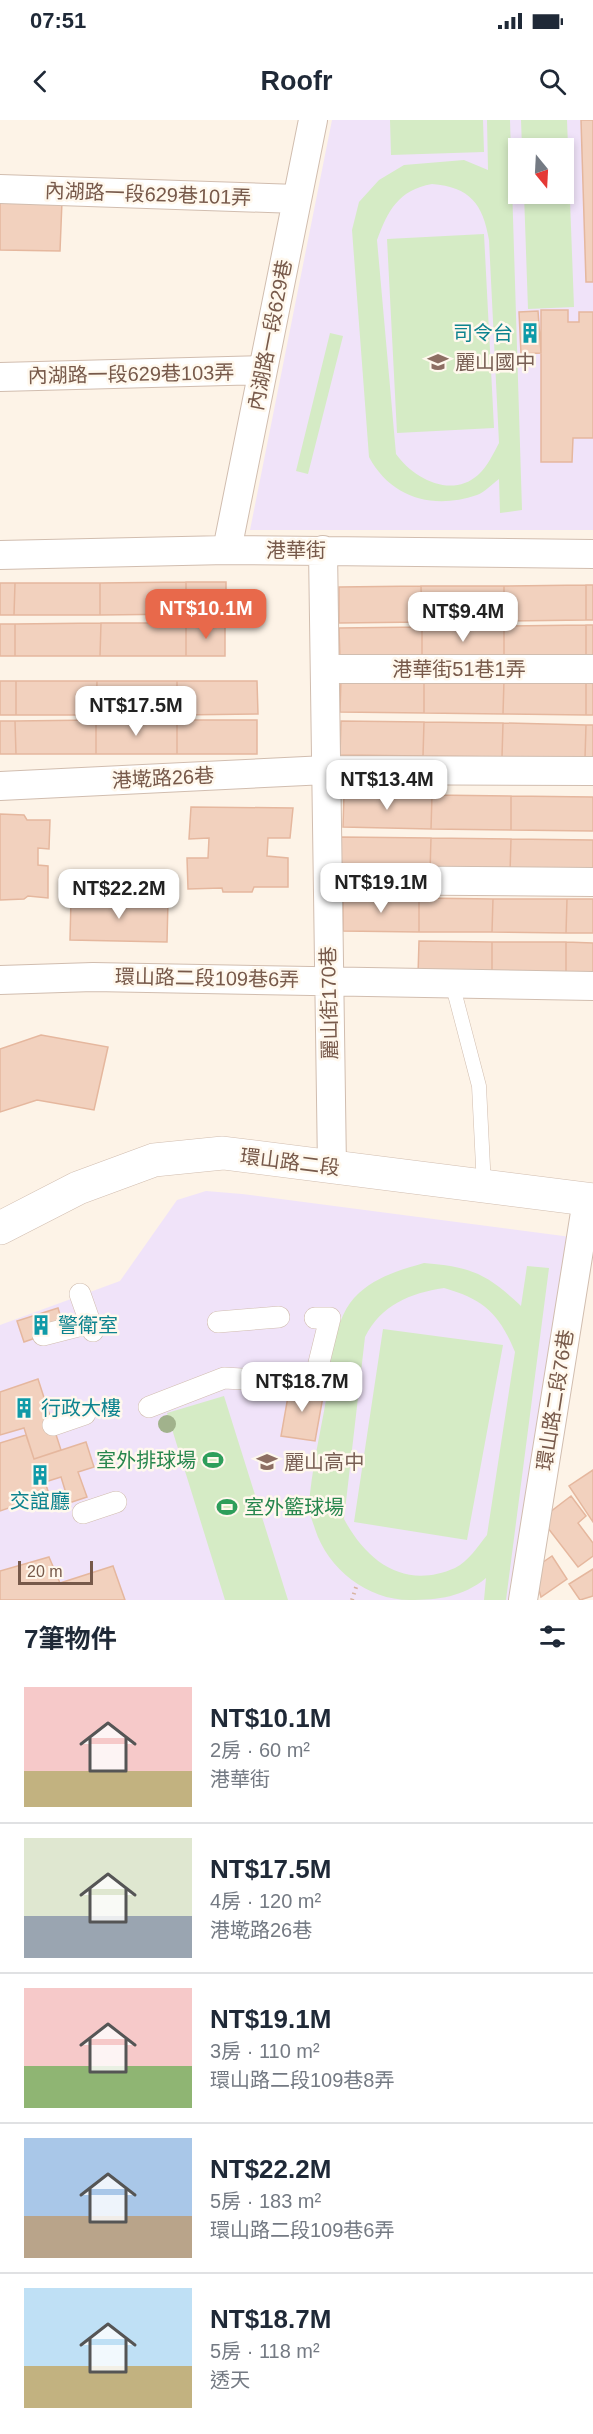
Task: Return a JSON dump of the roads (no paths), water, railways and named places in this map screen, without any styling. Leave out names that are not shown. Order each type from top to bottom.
[{"type":"street","name":"內湖路一段629巷","points":[[226,550],[313,120]]},
{"type":"street","name":"內湖路一段629巷101弄","points":[[0,189],[297,199]]},
{"type":"street","name":"內湖路一段629巷103弄","points":[[0,377],[263,370]]},
{"type":"street","name":"港華街","points":[[0,555],[226,550],[593,554]]},
{"type":"street","name":"麗山街170巷","points":[[323,550],[332,1168]]},
{"type":"street","name":"港華街51巷1弄","points":[[325,669],[593,669]]},
{"type":"street","name":"港墘路26巷","points":[[0,786],[326,770],[593,771]]},
{"type":"street","points":[[328,880],[593,882]]},
{"type":"street","name":"環山路二段109巷6弄","points":[[0,980],[93,977],[593,986]]},
{"type":"street","name":"環山路二段","points":[[0,1228],[78,1188],[154,1160],[223,1153],[590,1200]]},
{"type":"street","name":"環山路二段76巷","points":[[523,1600],[590,1200]]},
{"type":"street","points":[[43,1335],[91,1327],[80,1294]]},
{"type":"street","points":[[218,1322],[279,1317]]},
{"type":"street","points":[[149,1407],[224,1378],[321,1383],[330,1318],[315,1318]]},
{"type":"street","points":[[53,1425],[85,1414]]},
{"type":"street","points":[[83,1513],[116,1502]]},
{"type":"lane","points":[[452,983],[479,1086],[484,1187]]},
{"type":"place","name":"司令台","points":[[530,333]]},
{"type":"place","name":"麗山國中","points":[[438,362]]},
{"type":"place","name":"警衛室","points":[[41,1325]]},
{"type":"place","name":"行政大樓","points":[[24,1408]]},
{"type":"place","name":"室外排球場","points":[[213,1460]]},
{"type":"place","name":"麗山高中","points":[[267,1462]]},
{"type":"place","name":"交誼廳","points":[[40,1475]]},
{"type":"place","name":"室外籃球場","points":[[227,1507]]}]
